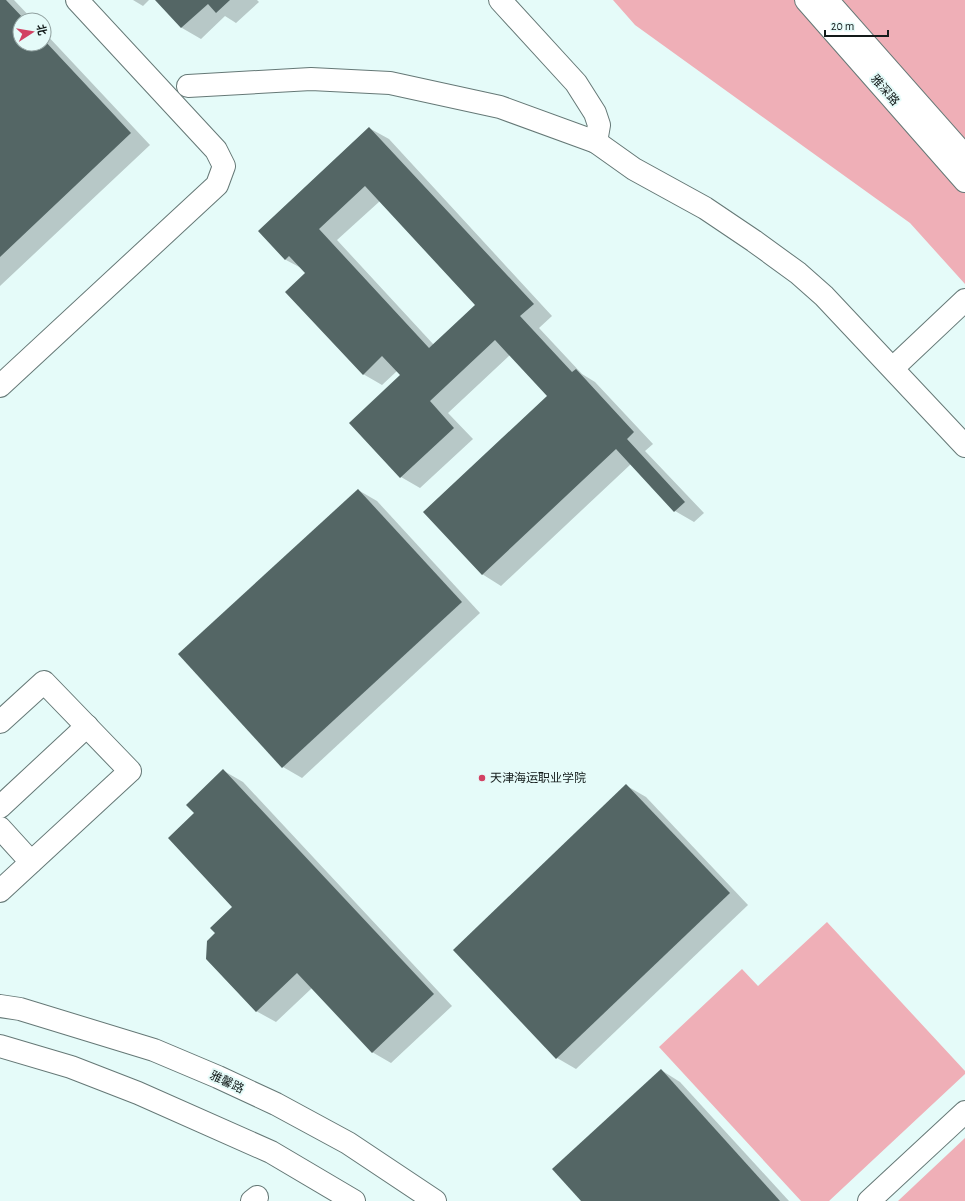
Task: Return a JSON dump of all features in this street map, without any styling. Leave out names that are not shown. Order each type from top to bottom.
[{"type":"street","points":[[0,386],[217,185],[224,166],[216,150],[77,0]]},
{"type":"street","points":[[500,0],[576,83],[595,113],[599,125],[596,142]]},
{"type":"street","name":"雅深路","points":[[806,0],[965,181]]},
{"type":"street","name":"雅深路","points":[[827,0],[965,156]]},
{"type":"street","points":[[188,86],[311,79],[390,82],[500,107],[596,142],[634,169],[705,208],[798,273],[824,296],[965,446]]},
{"type":"street","points":[[893,368],[965,300]]},
{"type":"street","points":[[0,722],[44,682],[130,771],[0,891]]},
{"type":"street","points":[[0,807],[87,726]]},
{"type":"street","points":[[0,828],[31,862]]},
{"type":"street","name":"雅馨路","points":[[0,1006],[20,1010],[154,1050],[218,1077],[276,1104],[348,1144],[436,1201]]},
{"type":"street","points":[[0,1046],[71,1067],[138,1093],[270,1152],[354,1201]]},
{"type":"street","points":[[869,1201],[965,1112]]},
{"type":"shaded area","points":[[613,0],[965,0],[965,284],[910,223],[635,25]]},
{"type":"shaded area","points":[[827,922],[965,1071],[965,1074],[829,1201],[801,1201],[659,1047],[742,969],[758,986]]},
{"type":"shaded area","points":[[965,1138],[965,1201],[898,1201]]},
{"type":"building","points":[[0,0],[6,0],[17,12],[12,12],[12,52],[52,52],[52,49],[131,133],[0,257]]},
{"type":"building","points":[[155,0],[230,0],[216,13],[208,4],[181,28]]},
{"type":"building","points":[[369,127],[534,304],[520,316],[572,372],[576,369],[634,432],[627,439],[685,502],[674,512],[616,449],[482,575],[423,512],[547,396],[495,340],[430,401],[454,428],[400,478],[349,423],[400,375],[382,356],[363,375],[285,292],[305,273],[289,256],[285,260],[258,231]],"holes":[[[365,186],[475,305],[429,348],[319,229]]]},
{"type":"building","points":[[358,489],[462,602],[282,768],[178,654]]},
{"type":"building","points":[[223,769],[434,994],[372,1053],[297,973],[256,1012],[206,959],[207,941],[215,933],[210,928],[232,907],[168,838],[194,813],[186,805]]},
{"type":"building","points":[[626,784],[730,893],[556,1059],[453,950]]},
{"type":"building","points":[[661,1069],[780,1201],[581,1201],[552,1169]]},
{"type":"place","name":"天津海运职业学院","points":[[482,778]]}]
